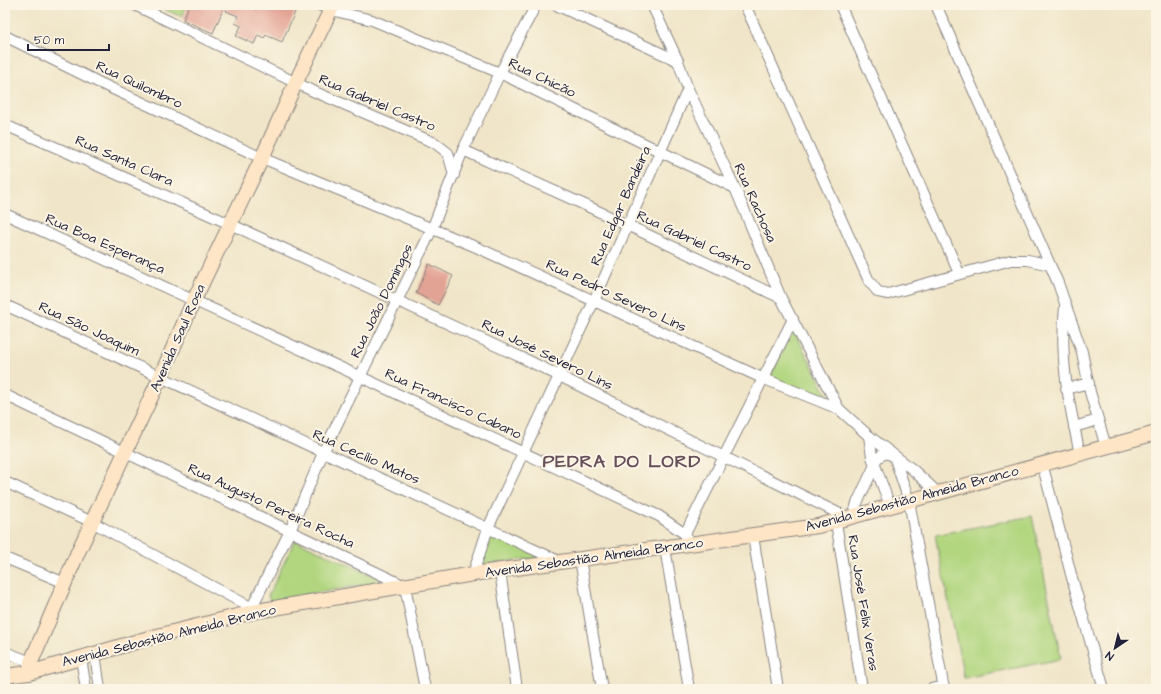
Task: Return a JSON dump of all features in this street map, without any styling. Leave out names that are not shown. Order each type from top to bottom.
[{"type":"street","name":"Rua Gabriel Castro","points":[[135,5],[315,92],[436,142],[448,153],[454,174]]},
{"type":"street","name":"Rua João Domingos","points":[[254,609],[323,454],[432,229],[463,150],[500,72],[536,5]]},
{"type":"street","points":[[556,5],[678,61]]},
{"type":"street","name":"Rua Rachosa","points":[[652,5],[678,61],[688,89],[735,188],[781,298],[839,409]]},
{"type":"street","points":[[745,5],[872,287],[880,293],[887,294],[959,273],[1011,260],[1028,260],[1050,265]]},
{"type":"street","points":[[840,5],[959,273]]},
{"type":"street","points":[[936,5],[985,113],[1058,283],[1065,307],[1082,352],[1088,383],[1106,447]]},
{"type":"street","name":"Avenida Saul Rosa","points":[[30,667],[92,522],[160,378],[194,300],[262,158],[328,7]]},
{"type":"street","name":"Rua Chicão","points":[[328,7],[372,20],[500,72],[735,188]]},
{"type":"street","name":"Rua Quilombro","points":[[5,36],[100,83],[262,158]]},
{"type":"street","name":"Rua Edgar Bandeira","points":[[473,574],[488,528],[594,301],[688,89]]},
{"type":"street","name":"Rua Santa Clara","points":[[5,125],[230,224]]},
{"type":"street","name":"Rua Gabriel Castro","points":[[463,150],[627,225],[781,298]]},
{"type":"street","name":"Rua Pedro Severo Lins","points":[[262,158],[432,229],[762,378],[839,409],[869,436],[912,469],[938,493]]},
{"type":"street","name":"Rua Boa Esperança","points":[[5,214],[194,300]]},
{"type":"street","name":"Rua José Severo Lins","points":[[230,224],[528,360],[723,456],[846,519]]},
{"type":"street","name":"Rua Francisco Cabano","points":[[194,300],[659,516],[688,539]]},
{"type":"street","name":"Rua São Joaquim","points":[[5,306],[160,378]]},
{"type":"street","points":[[1065,307],[1062,332],[1066,390],[1080,454]]},
{"type":"street","points":[[688,539],[723,456],[793,319]]},
{"type":"street","name":"Rua Cecílio Matos","points":[[160,378],[561,562]]},
{"type":"street","points":[[1066,390],[1088,383]]},
{"type":"street","name":"Rua Augusto Pereira Rocha","points":[[5,395],[406,586]]},
{"type":"street","points":[[1074,427],[1098,420]]},
{"type":"street","name":"Avenida Sebastião Almeida Branco","points":[[5,676],[30,667],[81,658],[254,609],[406,586],[473,574],[665,548],[688,539],[753,536],[791,531],[846,519],[1156,433]]},
{"type":"street","points":[[869,436],[869,448],[890,506]]},
{"type":"street","points":[[846,519],[857,503],[876,465],[876,459],[881,455],[888,453],[894,456],[909,501],[944,688],[931,689]]},
{"type":"street","points":[[1042,464],[1072,578],[1104,689]]},
{"type":"street","points":[[5,482],[92,522],[254,609]]},
{"type":"street","name":"Rua José Felix Veras","points":[[846,519],[862,689]]},
{"type":"street","points":[[753,536],[778,689]]},
{"type":"street","points":[[665,548],[690,689]]},
{"type":"street","points":[[5,558],[65,583]]},
{"type":"street","points":[[580,559],[602,689]]},
{"type":"street","points":[[500,571],[517,689]]},
{"type":"street","points":[[406,586],[425,689]]},
{"type":"street","points":[[5,652],[30,667]]},
{"type":"street","points":[[95,654],[100,689]]},
{"type":"street","points":[[81,658],[86,689]]},
{"type":"green space","points":[[160,5],[187,5],[182,17],[159,7]]},
{"type":"green space","points":[[793,329],[830,401],[770,377]]},
{"type":"green space","points":[[1032,516],[1061,659],[964,678],[935,535]]},
{"type":"green space","points":[[491,535],[542,557],[481,565]]},
{"type":"green space","points":[[295,540],[380,579],[379,582],[271,601],[268,596]]},
{"type":"building","points":[[189,5],[225,5],[213,33],[183,20]]},
{"type":"building","points":[[228,5],[254,5],[253,8],[256,10],[258,5],[279,5],[295,12],[282,42],[266,35],[264,38],[258,35],[254,44],[236,36],[241,26],[235,23],[238,16],[226,11]]},
{"type":"building","points":[[429,264],[453,276],[438,305],[416,293]]},
{"type":"district","name":"PEDRA DO LORD","points":[[622,461]]}]
